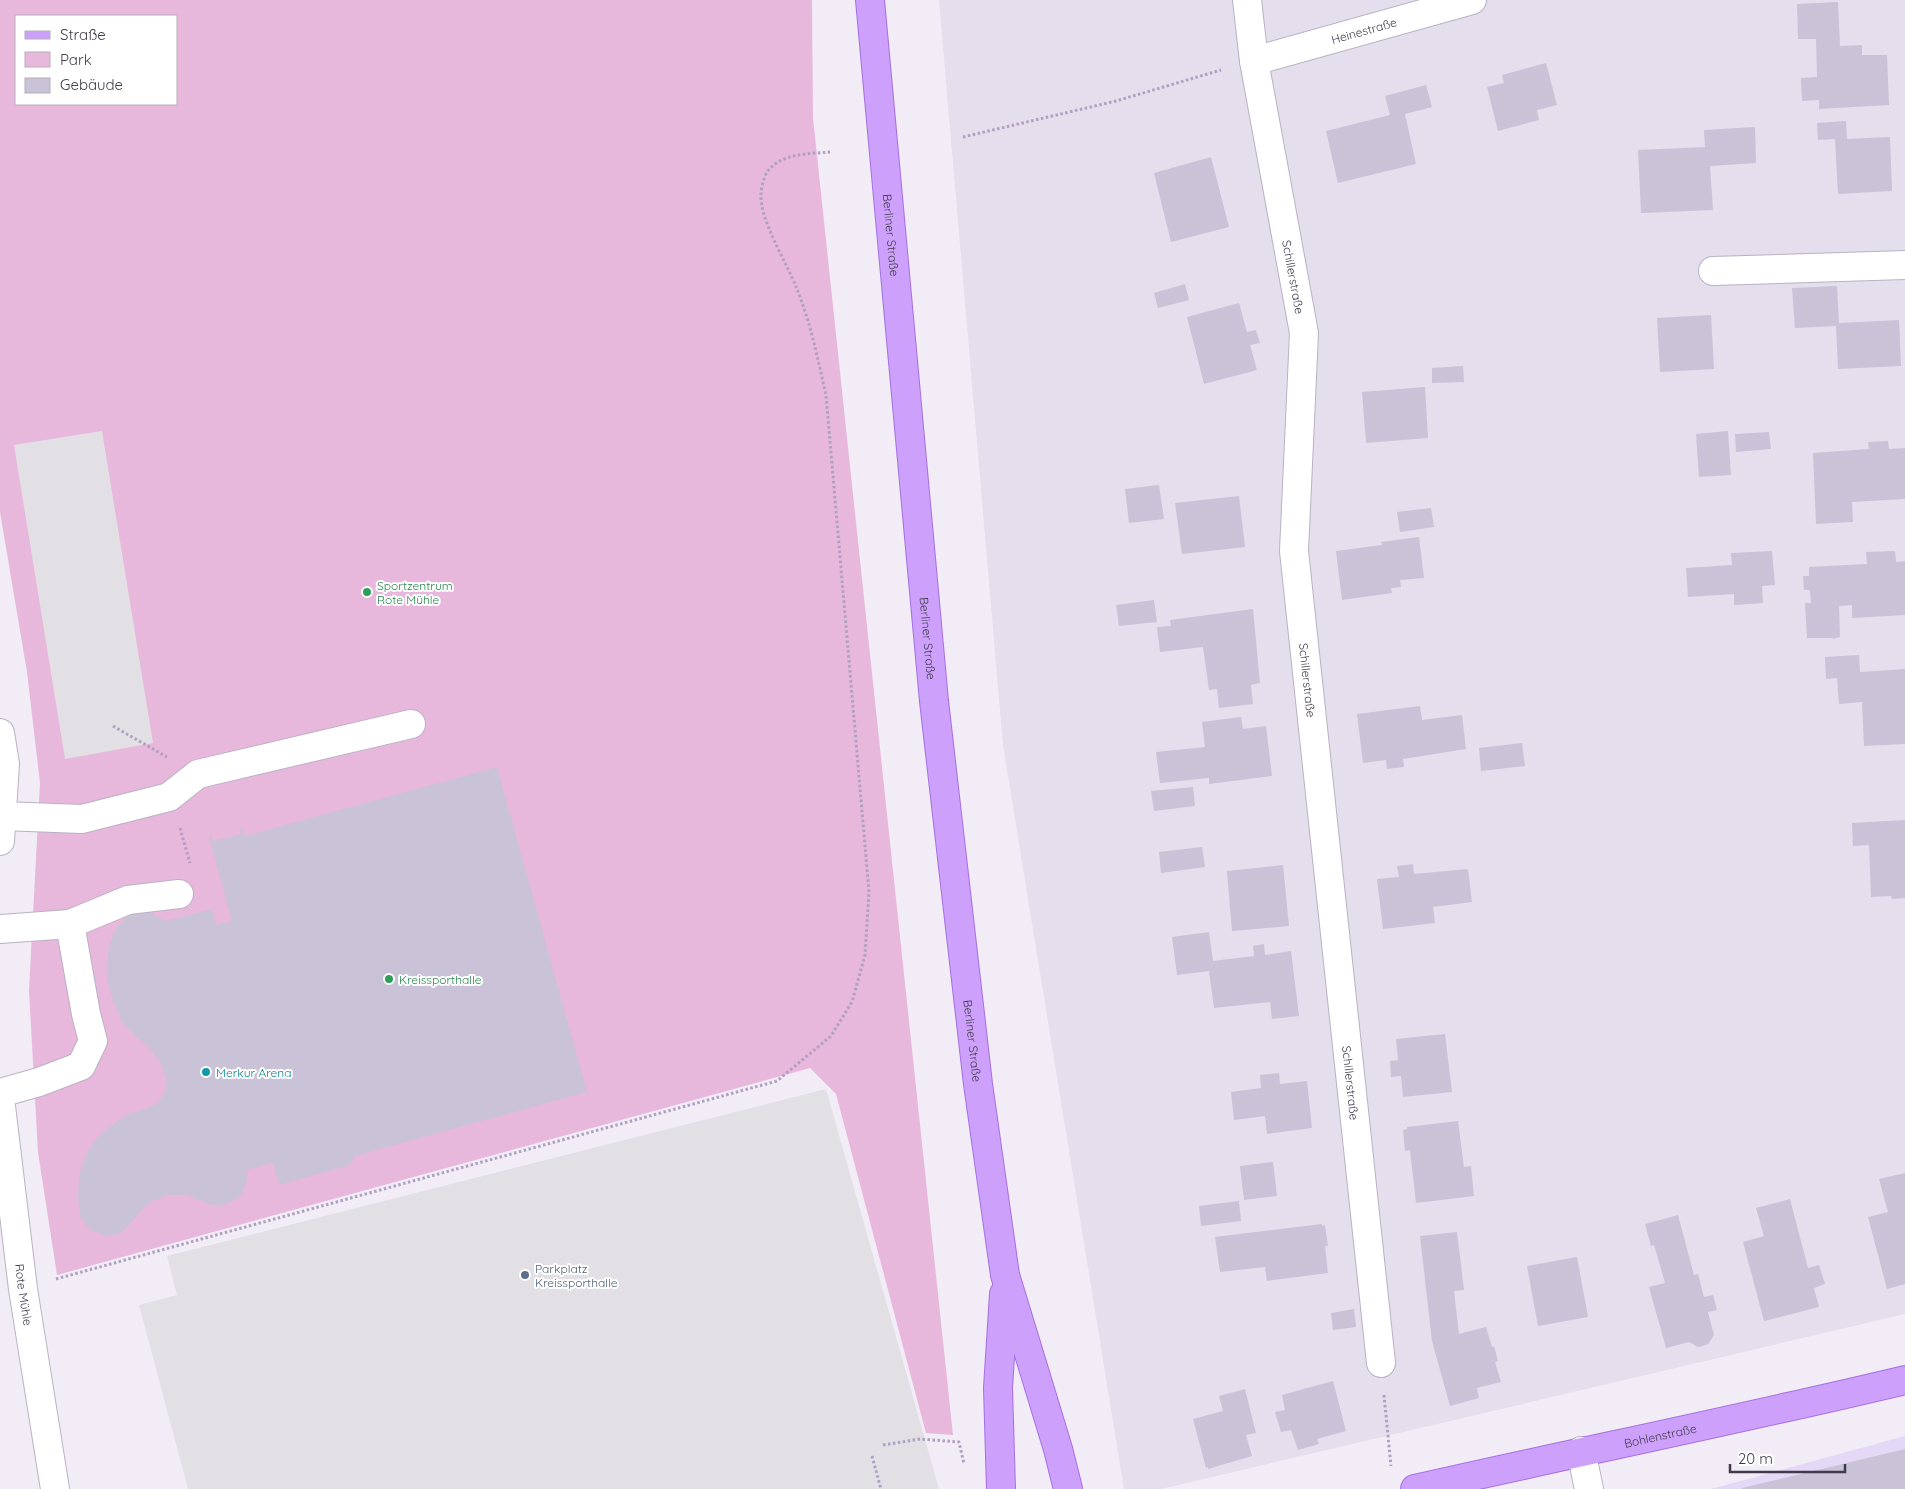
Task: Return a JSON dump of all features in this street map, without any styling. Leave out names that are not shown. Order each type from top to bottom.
[{"type":"main road","name":"Berliner Straße","points":[[870,0],[934,700],[978,1084],[1005,1275],[1058,1449],[1068,1489]]},
{"type":"main road","name":"Berliner Straße","points":[[1001,1489],[998,1388],[1005,1275]]},
{"type":"main road","name":"Bohlenstraße","points":[[1415,1489],[1581,1451],[1798,1406],[1905,1380]]},
{"type":"street","name":"Schillerstraße","points":[[1247,0],[1254,61],[1304,333],[1294,551],[1381,1362]]},
{"type":"street","name":"Heinestraße","points":[[1254,61],[1472,0]]},
{"type":"street","points":[[1713,271],[1905,265]]},
{"type":"street","points":[[0,733],[5,764],[1,828],[82,819],[169,797],[198,774],[411,724]]},
{"type":"street","points":[[0,929],[70,924],[128,900],[179,894]]},
{"type":"street","points":[[0,1094],[81,1066],[93,1041],[86,1014],[70,924]]},
{"type":"street","name":"Rote Mühle","points":[[0,1098],[23,1289],[55,1489]]},
{"type":"street","points":[[1581,1451],[1589,1489]]},
{"type":"path","points":[[963,137],[1116,101],[1254,61]]},
{"type":"path","points":[[23,1289],[777,1081],[831,1036],[852,1002],[865,955],[869,892],[826,396],[815,343],[797,290],[766,222],[760,195],[766,174],[777,162],[797,155],[830,152]]},
{"type":"path","points":[[113,726],[198,774]]},
{"type":"path","points":[[178,821],[186,848]]},
{"type":"path","points":[[1381,1362],[1391,1470]]},
{"type":"path","points":[[883,1445],[920,1439],[959,1442],[965,1470]]},
{"type":"path","points":[[872,1456],[881,1489]]},
{"type":"shaded area","points":[[939,0],[1905,0],[1905,1314],[1161,1489],[1124,1489],[1003,745]]},
{"type":"shaded area","points":[[102,431],[153,743],[65,759],[14,445]]},
{"type":"shaded area","name":"Parkplatz Kreissporthalle","points":[[826,1089],[939,1489],[188,1489],[139,1305],[177,1295],[167,1256]]},
{"type":"shaded area","points":[[1905,1436],[1905,1489],[1711,1489]]},
{"type":"green space","name":"Sportzentrum Rote Mühle","points":[[0,0],[812,0],[813,118],[953,1435],[926,1433],[836,1094],[810,1068],[57,1275],[38,1152],[29,990],[40,783],[27,672],[0,512]]},
{"type":"building","points":[[1838,2],[1840,46],[1862,45],[1862,55],[1887,55],[1889,105],[1819,109],[1819,100],[1802,101],[1801,78],[1817,77],[1816,39],[1798,39],[1797,4]]},
{"type":"building","points":[[1546,63],[1557,105],[1537,110],[1539,120],[1498,131],[1487,87],[1504,83],[1502,75]]},
{"type":"building","points":[[1426,85],[1432,107],[1405,114],[1416,164],[1338,183],[1326,131],[1390,115],[1385,96]]},
{"type":"building","points":[[1846,121],[1847,139],[1890,137],[1892,191],[1838,194],[1835,139],[1818,140],[1817,123]]},
{"type":"building","points":[[1755,127],[1756,163],[1710,166],[1713,210],[1641,213],[1638,150],[1705,147],[1704,130]]},
{"type":"building","points":[[1211,157],[1229,227],[1171,242],[1154,173]]},
{"type":"building","points":[[1185,284],[1189,300],[1158,308],[1154,293]]},
{"type":"building","points":[[1837,286],[1839,323],[1899,320],[1901,366],[1838,369],[1836,326],[1795,328],[1792,288]]},
{"type":"building","points":[[1239,303],[1247,332],[1256,330],[1260,343],[1250,345],[1257,370],[1204,384],[1187,317]]},
{"type":"building","points":[[1711,315],[1714,369],[1660,372],[1657,318]]},
{"type":"building","points":[[1463,366],[1464,382],[1432,383],[1432,368]]},
{"type":"building","points":[[1425,387],[1428,438],[1366,443],[1362,392]]},
{"type":"building","points":[[1728,431],[1731,475],[1699,477],[1696,434]]},
{"type":"building","points":[[1769,432],[1771,449],[1736,452],[1735,434]]},
{"type":"building","points":[[1888,441],[1889,449],[1905,448],[1905,499],[1852,502],[1853,522],[1816,524],[1813,453],[1869,449],[1868,442]]},
{"type":"building","points":[[1159,485],[1164,519],[1129,523],[1125,489]]},
{"type":"building","points":[[1239,496],[1245,547],[1182,554],[1175,503]]},
{"type":"building","points":[[1431,508],[1434,527],[1400,532],[1397,512]]},
{"type":"building","points":[[1419,537],[1424,578],[1400,580],[1401,587],[1391,588],[1392,593],[1342,600],[1336,551],[1382,545],[1381,542]]},
{"type":"building","points":[[1772,551],[1775,585],[1762,586],[1763,603],[1734,605],[1734,594],[1688,597],[1686,568],[1732,565],[1731,553]]},
{"type":"building","points":[[1895,551],[1896,562],[1905,561],[1905,615],[1852,618],[1852,605],[1839,606],[1840,637],[1833,639],[1807,638],[1805,603],[1811,603],[1810,590],[1804,590],[1803,576],[1809,576],[1809,567],[1867,564],[1866,552]]},
{"type":"building","points":[[1154,600],[1157,622],[1119,626],[1116,605]]},
{"type":"building","points":[[1253,609],[1260,683],[1251,685],[1253,704],[1219,708],[1217,689],[1209,690],[1203,647],[1160,652],[1157,627],[1171,626],[1170,620]]},
{"type":"building","points":[[1859,655],[1860,672],[1905,669],[1905,744],[1864,746],[1862,702],[1839,704],[1837,678],[1826,679],[1825,657]]},
{"type":"building","points":[[1420,706],[1422,720],[1462,715],[1466,749],[1403,759],[1404,767],[1387,769],[1386,760],[1363,763],[1357,714]]},
{"type":"building","points":[[1241,717],[1243,729],[1266,726],[1272,776],[1209,784],[1209,778],[1160,783],[1156,752],[1205,747],[1202,722]]},
{"type":"building","points":[[1522,743],[1525,766],[1481,771],[1479,748]]},
{"type":"building","name":"Kreissporthalle","points":[[497,767],[587,1092],[355,1156],[350,1165],[279,1185],[273,1163],[246,1170],[247,1181],[243,1191],[239,1197],[229,1203],[220,1206],[209,1204],[187,1195],[168,1195],[144,1207],[119,1234],[106,1236],[90,1230],[80,1216],[78,1199],[79,1176],[86,1154],[95,1140],[106,1129],[128,1114],[153,1106],[160,1100],[165,1091],[166,1080],[161,1064],[148,1046],[122,1022],[113,1002],[107,979],[110,943],[115,930],[124,919],[134,913],[144,912],[151,913],[165,921],[212,909],[216,925],[232,921],[209,837],[212,836],[213,841],[242,834],[240,829],[243,827],[245,836]]},
{"type":"building","points":[[1193,787],[1195,806],[1154,811],[1151,791]]},
{"type":"building","points":[[1905,820],[1905,898],[1892,899],[1891,896],[1871,897],[1869,845],[1853,846],[1852,823]]},
{"type":"building","points":[[1202,847],[1205,867],[1161,873],[1159,852]]},
{"type":"building","points":[[1413,864],[1414,874],[1468,869],[1472,902],[1433,907],[1435,923],[1383,929],[1377,879],[1399,877],[1397,866]]},
{"type":"building","points":[[1283,865],[1289,926],[1232,931],[1227,871]]},
{"type":"building","points":[[1209,932],[1213,961],[1254,956],[1253,946],[1264,944],[1265,955],[1291,951],[1299,1016],[1272,1019],[1270,1002],[1214,1008],[1209,971],[1177,975],[1172,937]]},
{"type":"building","points":[[1445,1034],[1452,1092],[1403,1097],[1401,1076],[1391,1077],[1390,1061],[1398,1060],[1396,1039]]},
{"type":"building","points":[[1279,1073],[1280,1084],[1307,1081],[1312,1128],[1267,1134],[1265,1116],[1234,1120],[1231,1092],[1261,1088],[1260,1075]]},
{"type":"building","points":[[1458,1121],[1464,1167],[1471,1166],[1474,1196],[1416,1203],[1410,1150],[1405,1151],[1403,1130],[1407,1129],[1407,1127]]},
{"type":"building","points":[[1273,1162],[1277,1196],[1244,1200],[1240,1166]]},
{"type":"building","points":[[1905,1173],[1905,1284],[1887,1289],[1868,1217],[1888,1212],[1879,1179]]},
{"type":"building","points":[[1790,1199],[1808,1268],[1819,1265],[1825,1284],[1814,1288],[1819,1307],[1764,1321],[1743,1242],[1764,1236],[1756,1208]]},
{"type":"building","points":[[1239,1201],[1241,1221],[1201,1226],[1199,1206]]},
{"type":"building","points":[[1678,1215],[1694,1275],[1698,1274],[1704,1297],[1713,1295],[1717,1310],[1708,1312],[1714,1335],[1708,1344],[1698,1347],[1689,1342],[1666,1348],[1649,1287],[1665,1283],[1654,1245],[1651,1246],[1645,1224]]},
{"type":"building","points":[[1322,1224],[1322,1226],[1325,1225],[1328,1246],[1325,1246],[1328,1273],[1267,1281],[1265,1267],[1220,1272],[1215,1237]]},
{"type":"building","points":[[1457,1232],[1464,1290],[1454,1291],[1459,1334],[1486,1327],[1492,1347],[1494,1346],[1498,1361],[1495,1362],[1501,1382],[1477,1388],[1479,1398],[1450,1406],[1432,1341],[1420,1236]]},
{"type":"building","points":[[1577,1257],[1588,1317],[1538,1326],[1527,1266]]},
{"type":"building","points":[[1354,1309],[1356,1327],[1333,1330],[1331,1313]]},
{"type":"building","points":[[1333,1381],[1346,1431],[1317,1439],[1319,1444],[1298,1450],[1291,1430],[1281,1432],[1275,1412],[1285,1410],[1282,1395]]},
{"type":"building","points":[[1245,1389],[1256,1433],[1246,1435],[1252,1456],[1208,1469],[1208,1467],[1206,1468],[1193,1419],[1223,1411],[1219,1396]]},
{"type":"building","points":[[1905,1449],[1905,1489],[1742,1489],[1742,1488]]},
{"type":"place","name":"Sportzentrum Rote Mühle","points":[[367,592]]},
{"type":"place","name":"Kreissporthalle","points":[[389,979]]},
{"type":"place","name":"Merkur Arena","points":[[206,1072]]},
{"type":"place","name":"Parkplatz Kreissporthalle","points":[[525,1275]]}]
